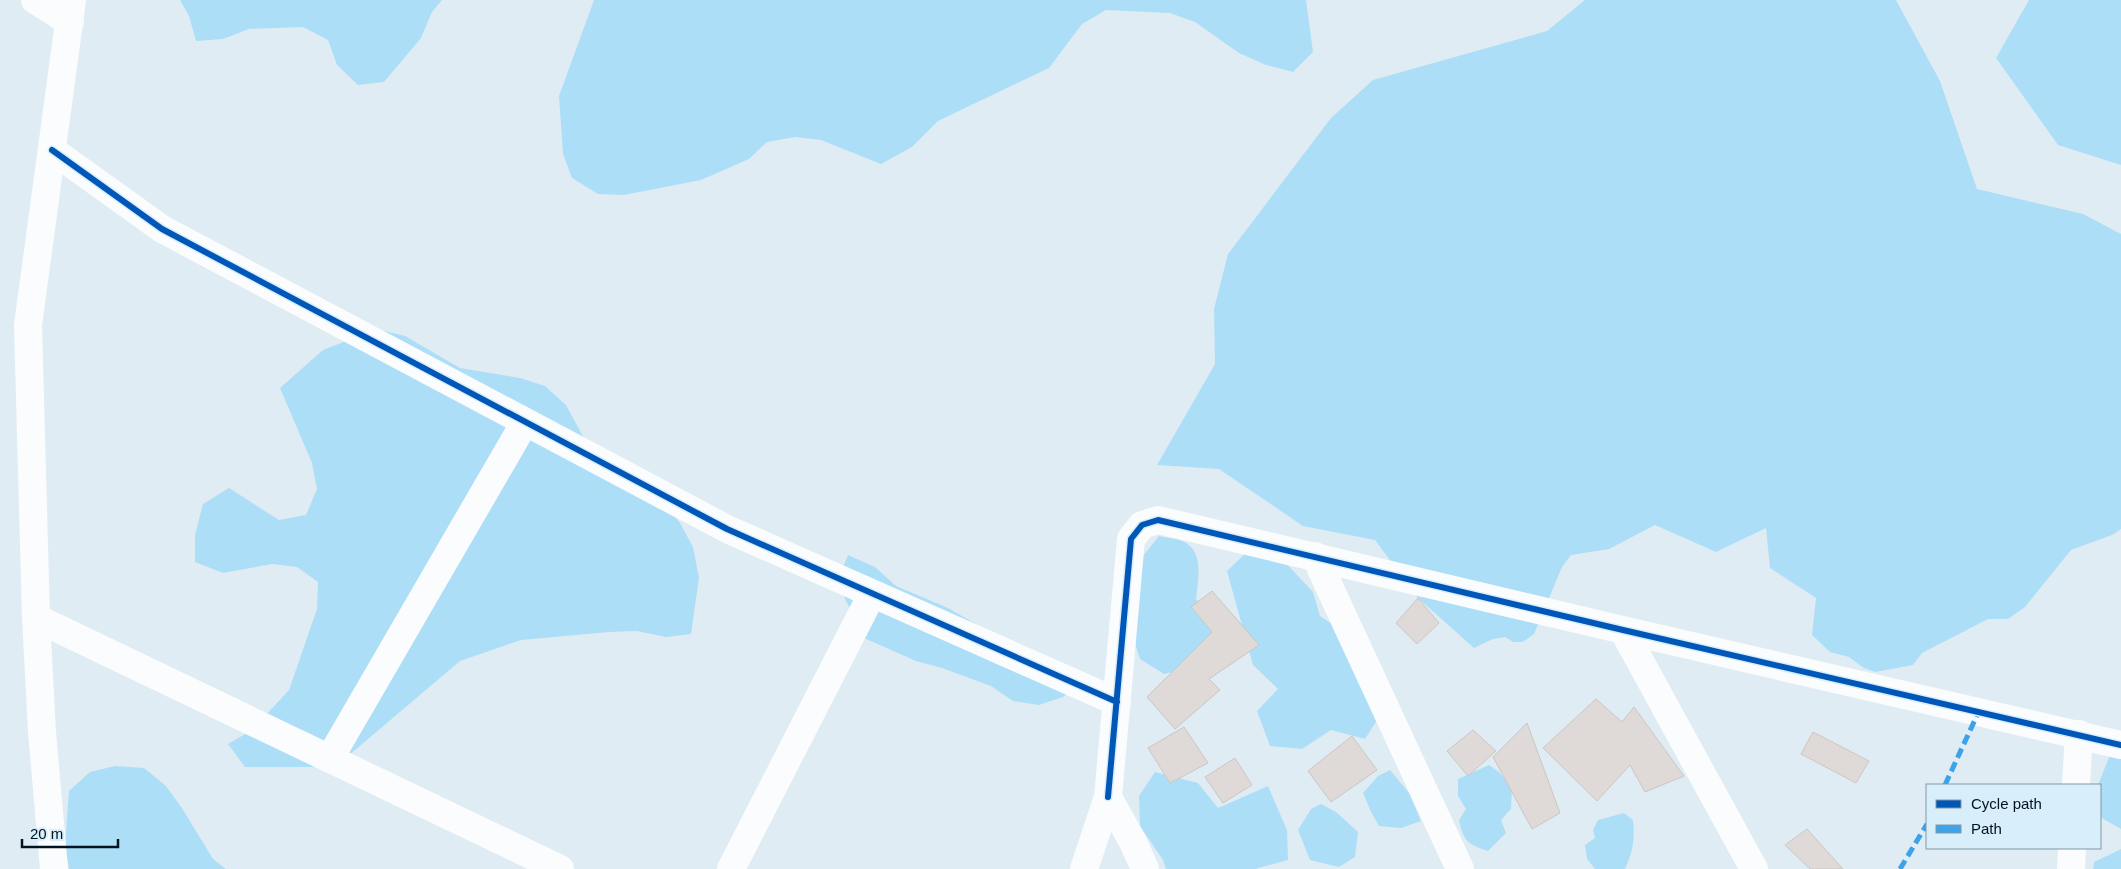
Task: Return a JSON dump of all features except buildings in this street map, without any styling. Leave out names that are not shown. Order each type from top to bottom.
[{"type":"street","points":[[35,0],[71,11],[28,324],[36,618],[42,732],[54,869]]},
{"type":"street","points":[[52,150],[162,229],[726,530],[1117,702]]},
{"type":"street","points":[[330,758],[525,422]]},
{"type":"street","points":[[1084,869],[1108,797],[1132,539],[1142,524],[1158,520],[2121,745]]},
{"type":"street","points":[[1315,556],[1460,869]]},
{"type":"street","points":[[731,869],[872,594]]},
{"type":"street","points":[[36,618],[560,869]]},
{"type":"street","points":[[1623,630],[1754,869]]},
{"type":"street","points":[[2076,784],[2079,734]]},
{"type":"street","points":[[1108,797],[1134,844],[1145,869]]},
{"type":"street","points":[[2071,869],[2072,849]]},
{"type":"shaded area","points":[[180,0],[442,0],[432,12],[421,38],[384,82],[358,85],[337,65],[328,40],[303,27],[249,29],[223,39],[196,41],[189,16]]},
{"type":"shaded area","points":[[594,0],[1306,0],[1313,52],[1293,72],[1266,65],[1239,53],[1195,22],[1170,13],[1106,10],[1082,24],[1049,68],[938,121],[912,147],[881,164],[821,140],[795,137],[767,142],[749,159],[701,180],[624,195],[598,194],[572,178],[563,154],[559,96]]},
{"type":"shaded area","points":[[1585,0],[1896,0],[1940,81],[1977,189],[2083,214],[2121,234],[2121,529],[2112,535],[2071,550],[2025,607],[2008,619],[1988,619],[1922,653],[1913,665],[1875,672],[1864,668],[1849,657],[1830,652],[1812,635],[1816,598],[1770,568],[1766,528],[1716,552],[1655,525],[1609,549],[1571,555],[1562,567],[1534,634],[1523,642],[1513,642],[1505,637],[1493,639],[1474,648],[1418,598],[1375,540],[1303,526],[1219,469],[1157,465],[1215,364],[1214,309],[1228,254],[1331,118],[1373,80],[1547,31]]},
{"type":"shaded area","points":[[2029,0],[2121,0],[2121,165],[2058,145],[1996,58]]},
{"type":"shaded area","points":[[377,329],[405,336],[460,368],[520,378],[545,386],[566,405],[591,451],[662,499],[680,523],[693,547],[699,578],[691,634],[666,637],[637,631],[521,640],[460,661],[348,756],[324,767],[245,767],[228,744],[252,730],[289,690],[317,609],[318,582],[297,567],[272,564],[223,573],[195,562],[195,535],[203,504],[229,488],[279,520],[306,515],[317,489],[312,463],[280,388],[323,350]]},
{"type":"shaded area","points":[[1159,536],[1182,541],[1194,551],[1199,575],[1196,599],[1224,636],[1204,664],[1164,674],[1140,659],[1133,637],[1139,561]]},
{"type":"shaded area","points":[[1250,549],[1282,559],[1313,592],[1320,616],[1338,628],[1377,720],[1365,739],[1331,730],[1302,749],[1270,746],[1257,711],[1278,689],[1253,665],[1227,571]]},
{"type":"shaded area","points":[[848,555],[875,567],[896,586],[948,608],[1023,651],[1086,676],[1063,697],[1039,705],[1013,701],[991,686],[942,668],[916,661],[864,638],[837,582]]},
{"type":"shaded area","points":[[2112,750],[2121,755],[2121,829],[2101,818],[2101,784],[2098,784]]},
{"type":"shaded area","points":[[1489,765],[1499,772],[1512,787],[1511,809],[1501,820],[1506,833],[1488,851],[1476,847],[1468,841],[1463,833],[1459,820],[1466,809],[1458,796],[1458,779]]},
{"type":"shaded area","points":[[115,766],[144,768],[165,785],[182,808],[213,859],[226,869],[69,869],[65,846],[69,791],[90,772]]},
{"type":"shaded area","points":[[1390,770],[1409,793],[1421,821],[1401,828],[1379,826],[1363,793],[1378,776]]},
{"type":"shaded area","points":[[1155,772],[1198,783],[1218,808],[1268,786],[1287,830],[1288,860],[1255,869],[1166,869],[1163,860],[1140,826],[1139,796]]},
{"type":"shaded area","points":[[1321,804],[1336,812],[1358,832],[1355,857],[1339,867],[1310,860],[1298,830],[1311,809]]},
{"type":"shaded area","points":[[1624,813],[1633,820],[1634,833],[1632,851],[1625,869],[1595,869],[1587,859],[1585,845],[1595,838],[1593,830],[1598,820]]},
{"type":"shaded area","points":[[2121,849],[2121,869],[2093,869],[2094,862]]},
{"type":"marked path","points":[[1945,784],[1979,711]]},
{"type":"marked path","points":[[1900,869],[1926,826]]},
{"type":"cycle path","points":[[52,150],[162,229],[727,529],[1117,702]]},
{"type":"cycle path","points":[[1108,797],[1131,539],[1142,525],[1158,520],[2121,745]]}]
